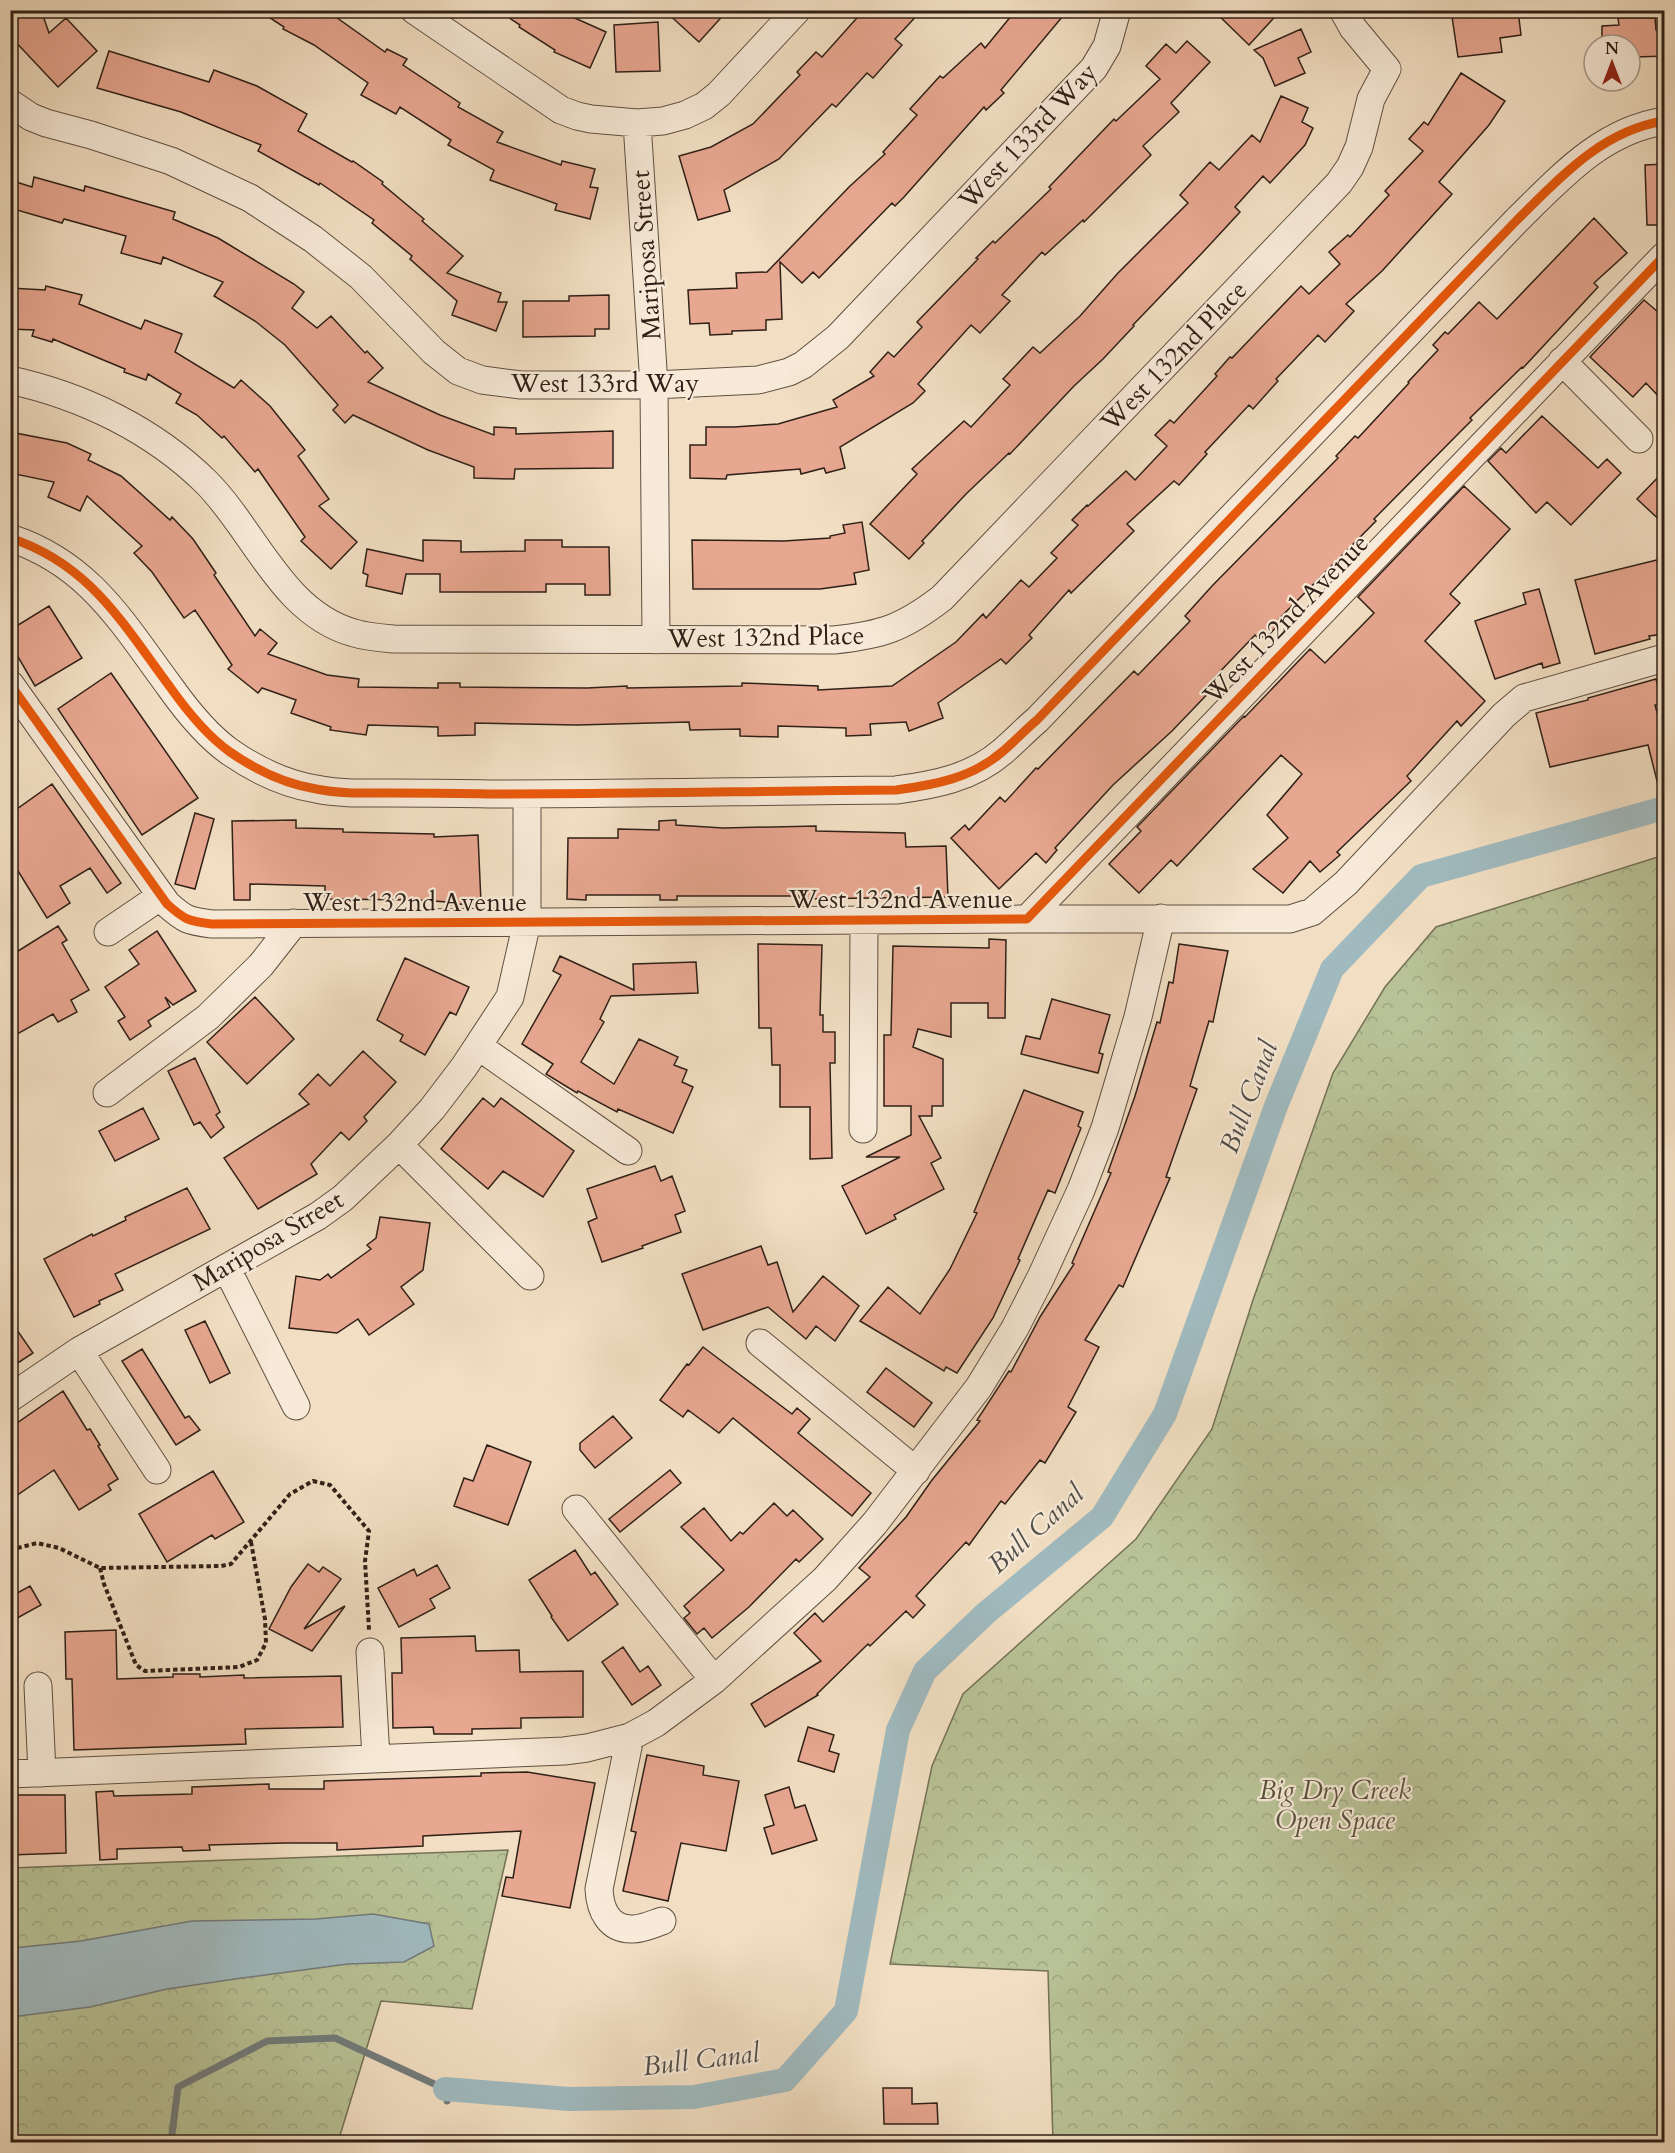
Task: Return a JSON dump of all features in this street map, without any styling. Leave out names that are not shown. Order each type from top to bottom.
[{"type":"street","points":[[414,10],[561,110],[591,119],[637,123],[663,121],[685,115],[704,106],[719,94],[797,10]]},
{"type":"street","name":"West 133rd Way","points":[[10,103],[31,117],[46,123],[171,161],[250,198],[313,239],[361,277],[434,352],[458,370],[482,380],[521,385],[654,385],[758,380],[789,372],[803,365],[816,356],[862,311],[1094,68],[1107,46],[1117,10]]},
{"type":"street","name":"West 132nd Place","points":[[10,380],[35,385],[102,410],[164,446],[208,484],[294,595],[324,619],[352,633],[394,639],[834,640],[865,637],[902,626],[942,598],[1339,183],[1350,167],[1359,147],[1371,99],[1387,69],[1353,28],[1343,10]]},
{"type":"street","points":[[10,538],[26,543],[65,563],[95,588],[188,711],[228,751],[274,777],[294,784],[343,793],[527,794],[896,790],[944,782],[968,773],[1001,753],[1037,720],[1517,220],[1576,162],[1620,135],[1642,126],[1665,121]]},
{"type":"street","name":"Mariposa Street","points":[[637,123],[654,385],[656,640]]},
{"type":"street","name":"West 132nd Avenue","points":[[10,684],[161,896],[182,918],[189,921],[212,924],[1028,920],[1562,360],[1665,256]]},
{"type":"street","points":[[1562,360],[1639,439]]},
{"type":"street","points":[[1028,920],[1161,918],[1290,920],[1312,912],[1346,883],[1504,715],[1524,698],[1665,658]]},
{"type":"street","name":"Mariposa Street","points":[[10,1398],[79,1351],[318,1216],[343,1198],[399,1145],[432,1109],[510,998],[526,922],[527,794]]},
{"type":"street","points":[[108,932],[161,896]]},
{"type":"street","points":[[10,1774],[564,1751],[587,1748],[630,1737],[656,1723],[714,1680],[825,1580],[875,1523],[979,1387],[1015,1328],[1081,1190],[1105,1128],[1138,1017],[1161,918]]},
{"type":"street","points":[[863,1129],[864,920]]},
{"type":"street","points":[[106,1093],[207,1017],[261,965],[294,923]]},
{"type":"street","points":[[478,1046],[628,1151]]},
{"type":"street","points":[[399,1145],[530,1276]]},
{"type":"street","points":[[227,1269],[296,1406]]},
{"type":"street","points":[[760,1343],[916,1471]]},
{"type":"street","points":[[79,1351],[157,1470]]},
{"type":"street","points":[[576,1509],[714,1680]]},
{"type":"street","points":[[370,1652],[376,1758]]},
{"type":"street","points":[[38,1686],[42,1773]]},
{"type":"street","points":[[630,1737],[599,1889],[599,1902],[606,1918],[611,1923],[625,1928],[635,1929],[662,1921]]},
{"type":"path","points":[[10,1550],[37,1543],[59,1548],[100,1568],[221,1566],[231,1563],[291,1494],[313,1481],[330,1485],[369,1531],[365,1561],[370,1652]]},
{"type":"path","points":[[100,1568],[104,1584],[136,1665],[145,1671],[239,1667],[257,1660],[266,1643],[265,1618],[250,1541]]},
{"type":"green space","name":"Big Dry Creek Open Space","points":[[1664,855],[1664,2142],[1053,2142],[1048,1971],[890,1964],[932,1766],[963,1694],[1136,1539],[1212,1429],[1253,1300],[1333,1073],[1385,987],[1436,927]]},
{"type":"green space","points":[[508,1850],[472,2009],[381,2001],[338,2142],[11,2142],[10,1868]]},
{"type":"water","points":[[373,1914],[429,1924],[434,1946],[404,1962],[348,1964],[242,1978],[167,1989],[90,2007],[11,2017],[10,1949],[13,1948],[81,1941],[192,1921],[316,1919]]},
{"type":"building","points":[[10,10],[41,10],[49,33],[66,18],[97,51],[58,87],[10,36]]},
{"type":"building","points":[[258,10],[326,10],[385,52],[387,49],[407,59],[403,65],[460,103],[458,107],[503,132],[497,142],[561,165],[562,161],[595,169],[590,187],[598,188],[590,219],[555,210],[557,204],[490,180],[494,170],[448,145],[451,140],[400,107],[396,114],[361,95],[368,83],[314,45],[283,29],[284,27]]},
{"type":"building","points":[[497,10],[557,10],[606,32],[590,68],[554,52],[555,50]]},
{"type":"building","points":[[664,10],[728,10],[699,42]]},
{"type":"building","points":[[864,10],[922,10],[895,39],[902,45],[873,78],[867,73],[836,107],[832,104],[779,159],[724,190],[730,211],[698,220],[679,156],[711,147],[753,124],[800,75],[797,72],[816,52],[822,57]]},
{"type":"building","points":[[1016,10],[1068,10],[1001,90],[1004,93],[986,110],[984,107],[904,197],[895,206],[892,203],[819,278],[813,272],[802,283],[780,262],[782,319],[766,320],[766,330],[732,331],[732,334],[710,335],[709,323],[690,324],[688,290],[737,288],[736,273],[767,272],[849,187],[885,154],[883,152],[917,115],[910,109],[940,76],[943,78],[981,43],[985,48]]},
{"type":"building","points":[[1213,10],[1281,10],[1249,45]]},
{"type":"building","points":[[1451,10],[1518,10],[1521,35],[1500,38],[1502,52],[1458,57]]},
{"type":"building","points":[[1618,18],[1655,18],[1656,30],[1665,30],[1665,56],[1642,57],[1642,33],[1602,33],[1602,26],[1619,25]]},
{"type":"building","points":[[658,22],[660,71],[616,72],[614,25]]},
{"type":"building","points":[[1301,29],[1311,52],[1298,58],[1305,73],[1275,86],[1263,58],[1254,50]]},
{"type":"building","points":[[1187,41],[1210,62],[1171,103],[1179,112],[1143,146],[1151,155],[1084,222],[1083,220],[1045,255],[1042,252],[1002,295],[1010,301],[980,333],[971,325],[918,384],[925,391],[913,403],[840,447],[845,468],[826,473],[824,468],[801,474],[800,469],[727,475],[726,479],[690,478],[690,445],[706,445],[706,427],[778,424],[837,407],[833,400],[874,376],[870,372],[888,352],[894,357],[922,327],[917,322],[978,259],[976,258],[993,241],[995,243],[1051,189],[1049,187],[1114,119],[1116,121],[1160,79],[1146,66],[1166,44],[1176,53]]},
{"type":"building","points":[[109,51],[209,82],[214,70],[257,86],[307,114],[298,131],[353,161],[383,182],[382,184],[424,219],[422,221],[463,256],[447,273],[501,293],[498,302],[507,302],[496,331],[452,315],[457,301],[410,259],[412,256],[372,223],[374,220],[320,183],[319,185],[258,151],[261,145],[181,112],[97,88]]},
{"type":"building","points":[[1461,73],[1505,101],[1489,125],[1439,182],[1452,194],[1382,271],[1346,304],[1354,311],[1325,342],[1318,335],[1276,379],[1278,381],[1253,409],[1249,405],[1205,452],[1207,454],[1179,485],[1174,481],[1127,524],[1134,531],[1071,593],[1069,590],[1029,635],[1032,638],[1006,664],[1001,659],[938,703],[943,718],[909,731],[906,722],[870,724],[871,735],[846,736],[846,728],[778,726],[778,737],[740,736],[740,729],[690,730],[689,722],[577,725],[475,723],[475,735],[438,736],[438,727],[368,725],[366,735],[330,730],[331,727],[291,713],[296,700],[262,688],[258,693],[228,669],[232,665],[195,610],[184,618],[152,572],[134,553],[142,546],[87,496],[80,511],[48,497],[54,482],[10,473],[10,432],[67,443],[91,454],[88,460],[121,476],[170,520],[172,517],[193,539],[255,636],[260,629],[277,643],[268,654],[327,675],[359,679],[358,687],[438,688],[438,683],[460,683],[460,687],[627,686],[627,688],[742,686],[742,683],[818,686],[818,690],[892,686],[956,642],[983,614],[986,618],[1021,580],[1029,587],[1057,558],[1051,553],[1078,525],[1072,520],[1126,471],[1135,480],[1167,446],[1155,435],[1170,420],[1174,423],[1217,376],[1215,374],[1230,357],[1232,358],[1301,286],[1309,294],[1340,264],[1329,252],[1348,235],[1350,237],[1389,195],[1385,191],[1423,151],[1409,139],[1424,122],[1428,125]]},
{"type":"building","points":[[1281,96],[1308,108],[1302,122],[1313,128],[1305,145],[1270,183],[1263,176],[1235,207],[1240,212],[1103,359],[1074,386],[1010,454],[966,494],[922,541],[924,543],[909,559],[870,524],[917,474],[912,469],[964,421],[971,427],[1010,385],[1003,379],[1033,347],[1040,353],[1080,316],[1118,273],[1188,203],[1180,195],[1210,162],[1219,170],[1252,135],[1260,142]]},
{"type":"building","points":[[1665,164],[1665,225],[1647,225],[1645,165]]},
{"type":"building","points":[[34,177],[84,191],[85,186],[175,212],[173,219],[218,238],[294,284],[304,292],[292,308],[317,328],[331,316],[365,353],[367,351],[383,368],[368,382],[440,415],[494,435],[494,427],[516,428],[516,434],[613,431],[613,468],[515,469],[514,479],[474,478],[474,467],[428,450],[353,415],[345,423],[333,410],[338,405],[285,345],[255,321],[214,296],[223,282],[163,257],[161,264],[121,253],[126,236],[64,219],[62,223],[10,208],[10,180],[32,187]]},
{"type":"building","points":[[1594,218],[1627,253],[1594,283],[1598,287],[1523,368],[1470,418],[1472,420],[1374,519],[1376,521],[1279,619],[1282,621],[1265,639],[1260,634],[1257,637],[1255,635],[1212,680],[1217,684],[1172,731],[1113,785],[1055,848],[1057,850],[1046,863],[1036,853],[999,889],[951,838],[965,825],[969,830],[1000,797],[1005,802],[1134,671],[1138,675],[1190,621],[1185,616],[1212,586],[1338,458],[1336,456],[1355,436],[1358,438],[1409,383],[1438,350],[1433,345],[1445,332],[1448,334],[1479,302],[1497,319]]},
{"type":"building","points":[[46,286],[82,295],[79,304],[141,329],[145,320],[182,334],[175,352],[234,388],[241,380],[270,406],[305,450],[298,456],[329,499],[319,506],[357,542],[331,569],[301,541],[305,537],[258,469],[255,472],[224,436],[222,438],[197,415],[176,403],[181,394],[148,374],[146,380],[53,339],[52,342],[32,336],[34,330],[10,329],[10,288],[45,290]]},
{"type":"building","points":[[609,295],[609,329],[595,329],[595,336],[523,337],[523,301],[569,301],[569,296]]},
{"type":"building","points":[[1644,300],[1665,318],[1665,403],[1646,383],[1633,397],[1590,357]]},
{"type":"building","points":[[1542,416],[1598,468],[1607,459],[1621,473],[1571,525],[1547,502],[1536,513],[1488,461],[1501,448],[1506,453]]},
{"type":"building","points":[[1665,470],[1665,525],[1637,499]]},
{"type":"building","points":[[1464,486],[1510,529],[1450,594],[1460,603],[1425,641],[1485,701],[1461,726],[1457,721],[1407,776],[1411,781],[1337,852],[1340,855],[1320,872],[1310,861],[1283,893],[1253,869],[1288,838],[1267,815],[1302,774],[1281,755],[1177,866],[1171,860],[1139,893],[1109,864],[1141,831],[1137,827],[1310,649],[1325,663],[1374,613],[1358,597]]},
{"type":"building","points":[[862,522],[869,570],[854,573],[856,584],[820,589],[693,589],[692,540],[784,541],[830,538],[830,536],[845,533],[843,525]]},
{"type":"building","points":[[423,540],[461,541],[461,552],[525,551],[525,540],[562,540],[562,547],[609,547],[610,595],[585,595],[585,584],[546,584],[546,592],[440,592],[440,574],[406,574],[402,594],[366,586],[368,575],[363,573],[367,549],[423,561]]},
{"type":"building","points":[[1665,558],[1665,634],[1649,636],[1650,639],[1595,654],[1575,580]]},
{"type":"building","points":[[1539,589],[1560,663],[1543,668],[1542,663],[1495,679],[1475,621],[1526,604],[1523,593]]},
{"type":"building","points":[[49,606],[82,658],[35,686],[17,655],[10,659],[10,630]]},
{"type":"building","points":[[111,673],[198,798],[142,835],[58,709]]},
{"type":"building","points":[[1656,679],[1662,704],[1655,705],[1665,740],[1665,784],[1658,785],[1648,745],[1550,767],[1536,713]]},
{"type":"building","points":[[52,784],[121,883],[107,893],[90,868],[60,886],[70,903],[47,918],[10,858],[10,814]]},
{"type":"building","points":[[195,813],[214,819],[195,889],[175,884]]},
{"type":"building","points":[[296,820],[296,828],[343,829],[343,832],[434,834],[434,837],[478,835],[481,903],[447,905],[447,902],[418,900],[325,899],[325,886],[250,884],[250,900],[234,900],[232,821]]},
{"type":"building","points":[[676,820],[676,825],[723,828],[816,826],[816,831],[905,833],[906,847],[946,846],[948,897],[799,899],[799,896],[677,896],[677,900],[660,900],[660,895],[586,895],[586,900],[567,899],[568,838],[618,838],[618,829],[659,830],[659,821]]},
{"type":"building","points":[[58,926],[67,940],[62,943],[89,990],[71,1000],[77,1012],[58,1022],[53,1014],[10,1038],[10,956]]},
{"type":"building","points":[[157,931],[196,991],[173,1005],[165,997],[170,1007],[148,1021],[151,1026],[130,1040],[118,1021],[125,1017],[105,987],[139,964],[129,950]]},
{"type":"building","points":[[989,939],[1006,940],[1005,1018],[988,1018],[988,1003],[951,1003],[951,1037],[918,1029],[913,1047],[943,1059],[943,1106],[932,1106],[932,1116],[919,1116],[941,1158],[931,1163],[944,1189],[894,1215],[896,1219],[866,1234],[842,1186],[900,1157],[866,1157],[911,1135],[911,1106],[884,1106],[884,1035],[891,1035],[893,946],[989,948]]},
{"type":"building","points":[[758,944],[822,945],[820,1015],[823,1015],[823,1032],[835,1032],[835,1063],[830,1063],[832,1158],[810,1159],[810,1107],[780,1107],[780,1065],[772,1065],[771,1028],[759,1028]]},
{"type":"building","points":[[1179,944],[1228,951],[1213,1022],[1209,1021],[1190,1086],[1197,1089],[1166,1177],[1170,1178],[1123,1287],[1119,1285],[1085,1340],[1099,1347],[1068,1407],[1076,1412],[1045,1463],[1040,1460],[1005,1504],[1001,1501],[969,1545],[966,1542],[916,1596],[925,1605],[913,1618],[906,1611],[870,1646],[868,1644],[818,1695],[765,1727],[751,1704],[821,1661],[794,1633],[815,1613],[823,1622],[870,1577],[859,1568],[906,1517],[932,1480],[980,1421],[977,1420],[1009,1371],[1011,1372],[1040,1317],[1074,1264],[1072,1263],[1111,1173],[1108,1172],[1135,1096],[1157,1022],[1160,1023],[1169,982],[1173,983]]},
{"type":"building","points":[[560,956],[634,990],[633,964],[696,962],[698,993],[611,996],[600,1019],[604,1022],[581,1062],[614,1084],[639,1039],[678,1057],[674,1065],[687,1070],[682,1082],[693,1087],[673,1133],[618,1109],[617,1112],[578,1091],[577,1093],[546,1074],[553,1064],[522,1044],[561,975],[553,971]]},
{"type":"building","points":[[405,958],[469,987],[456,1015],[450,1012],[425,1055],[400,1041],[403,1035],[377,1020]]},
{"type":"building","points":[[255,997],[294,1039],[247,1084],[207,1042]]},
{"type":"building","points":[[1052,999],[1110,1015],[1099,1053],[1103,1054],[1098,1073],[1021,1054],[1026,1036],[1040,1039]]},
{"type":"building","points":[[363,1051],[396,1082],[364,1117],[367,1121],[349,1140],[341,1132],[311,1164],[317,1174],[258,1209],[224,1158],[309,1104],[299,1094],[318,1074],[330,1086]]},
{"type":"building","points":[[195,1058],[220,1112],[216,1115],[224,1127],[211,1138],[200,1122],[194,1125],[168,1071]]},
{"type":"building","points":[[1024,1090],[1083,1112],[1078,1126],[1081,1128],[1055,1193],[1048,1190],[1018,1259],[1020,1260],[993,1318],[957,1373],[946,1367],[944,1371],[860,1321],[888,1287],[920,1314],[950,1269],[977,1213],[974,1212]]},
{"type":"building","points":[[483,1098],[494,1107],[501,1098],[574,1151],[543,1197],[503,1171],[488,1189],[441,1149]]},
{"type":"building","points":[[143,1108],[159,1139],[115,1161],[99,1131]]},
{"type":"building","points":[[655,1166],[661,1181],[672,1176],[685,1211],[675,1215],[681,1232],[602,1262],[588,1222],[597,1218],[587,1189]]},
{"type":"building","points":[[187,1188],[210,1229],[115,1274],[123,1290],[99,1301],[100,1304],[74,1317],[44,1259]]},
{"type":"building","points":[[380,1217],[430,1223],[423,1270],[401,1287],[414,1304],[369,1335],[358,1319],[337,1333],[289,1328],[296,1276],[320,1280],[328,1274],[331,1278],[371,1249],[367,1245],[376,1238]]},
{"type":"building","points":[[761,1246],[768,1265],[777,1262],[793,1312],[823,1276],[859,1306],[835,1341],[816,1326],[806,1339],[768,1307],[703,1330],[682,1274]]},
{"type":"building","points":[[10,1320],[33,1353],[10,1368]]},
{"type":"building","points":[[205,1321],[230,1373],[210,1383],[185,1330]]},
{"type":"building","points":[[703,1347],[792,1414],[797,1408],[810,1419],[798,1433],[871,1493],[852,1516],[733,1418],[719,1433],[688,1410],[683,1417],[660,1400]]},
{"type":"building","points":[[142,1349],[185,1418],[189,1416],[200,1430],[176,1445],[122,1361]]},
{"type":"building","points":[[886,1368],[932,1403],[914,1427],[867,1392]]},
{"type":"building","points":[[63,1391],[87,1430],[90,1429],[100,1445],[98,1446],[118,1479],[108,1485],[111,1490],[79,1510],[54,1470],[10,1500],[10,1428]]},
{"type":"building","points":[[613,1416],[632,1438],[595,1468],[580,1450],[580,1443]]},
{"type":"building","points":[[487,1445],[531,1462],[508,1525],[454,1506],[464,1478],[473,1481]]},
{"type":"building","points":[[670,1470],[681,1483],[620,1532],[609,1519]]},
{"type":"building","points":[[213,1471],[244,1522],[215,1539],[212,1535],[167,1562],[139,1514]]},
{"type":"building","points":[[774,1503],[787,1516],[793,1510],[823,1539],[799,1562],[796,1559],[749,1607],[712,1638],[704,1628],[697,1634],[684,1618],[690,1613],[684,1606],[724,1570],[681,1527],[704,1508],[731,1541],[740,1532],[743,1534]]},
{"type":"building","points":[[575,1550],[591,1575],[595,1572],[618,1604],[568,1641],[529,1580]]},
{"type":"building","points":[[308,1564],[319,1572],[323,1567],[341,1579],[304,1629],[345,1606],[312,1651],[269,1629],[291,1587]]},
{"type":"building","points":[[437,1565],[450,1588],[430,1599],[435,1608],[399,1627],[378,1588],[414,1569],[417,1576]]},
{"type":"building","points":[[30,1586],[41,1605],[10,1622],[10,1597]]},
{"type":"building","points":[[116,1630],[117,1679],[173,1677],[173,1674],[200,1674],[200,1677],[244,1675],[244,1678],[341,1676],[343,1727],[245,1729],[246,1744],[74,1750],[72,1679],[66,1679],[65,1632]]},
{"type":"building","points":[[475,1636],[476,1651],[519,1650],[520,1672],[583,1671],[583,1717],[521,1718],[521,1728],[472,1729],[472,1734],[434,1734],[433,1727],[393,1728],[392,1673],[402,1673],[401,1638]]},
{"type":"building","points":[[623,1647],[640,1672],[648,1666],[661,1685],[632,1705],[602,1662]]},
{"type":"building","points":[[808,1727],[834,1735],[829,1751],[839,1754],[834,1772],[798,1761]]},
{"type":"building","points":[[647,1755],[704,1766],[703,1775],[739,1781],[726,1851],[681,1843],[668,1901],[623,1891],[636,1832],[631,1831]]},
{"type":"building","points":[[527,1772],[595,1783],[570,1908],[502,1896],[506,1877],[513,1878],[521,1831],[423,1836],[423,1846],[337,1850],[337,1843],[209,1845],[210,1850],[183,1851],[182,1847],[117,1849],[117,1859],[100,1860],[96,1792],[113,1791],[114,1796],[192,1794],[192,1787],[269,1784],[269,1789],[324,1789],[324,1781],[481,1776],[481,1773]]},
{"type":"building","points":[[789,1787],[795,1808],[805,1805],[817,1840],[772,1854],[764,1828],[774,1825],[765,1795]]},
{"type":"building","points":[[10,1795],[65,1795],[66,1853],[10,1855]]},
{"type":"building","points":[[883,2088],[912,2088],[912,2104],[937,2103],[938,2124],[884,2124]]},
{"type":"waterway","name":"Bull Canal","points":[[445,2089],[569,2099],[694,2097],[785,2080],[846,2011],[898,1730],[925,1671],[986,1613],[1102,1517],[1165,1414],[1276,1106],[1332,969],[1421,876],[1664,808]]},
{"type":"waterway","points":[[171,2142],[178,2087],[267,2041],[335,2038],[445,2089],[447,2101]]},
{"type":"cycle path","points":[[10,538],[38,549],[62,563],[83,580],[120,619],[190,714],[221,745],[260,770],[304,787],[353,793],[540,794],[896,790],[938,783],[965,774],[990,761],[1037,720],[1517,220],[1566,173],[1583,158],[1620,135],[1641,126],[1664,121]]},
{"type":"cycle path","points":[[10,684],[167,904],[183,917],[197,922],[212,924],[1027,919],[1664,256]]}]
